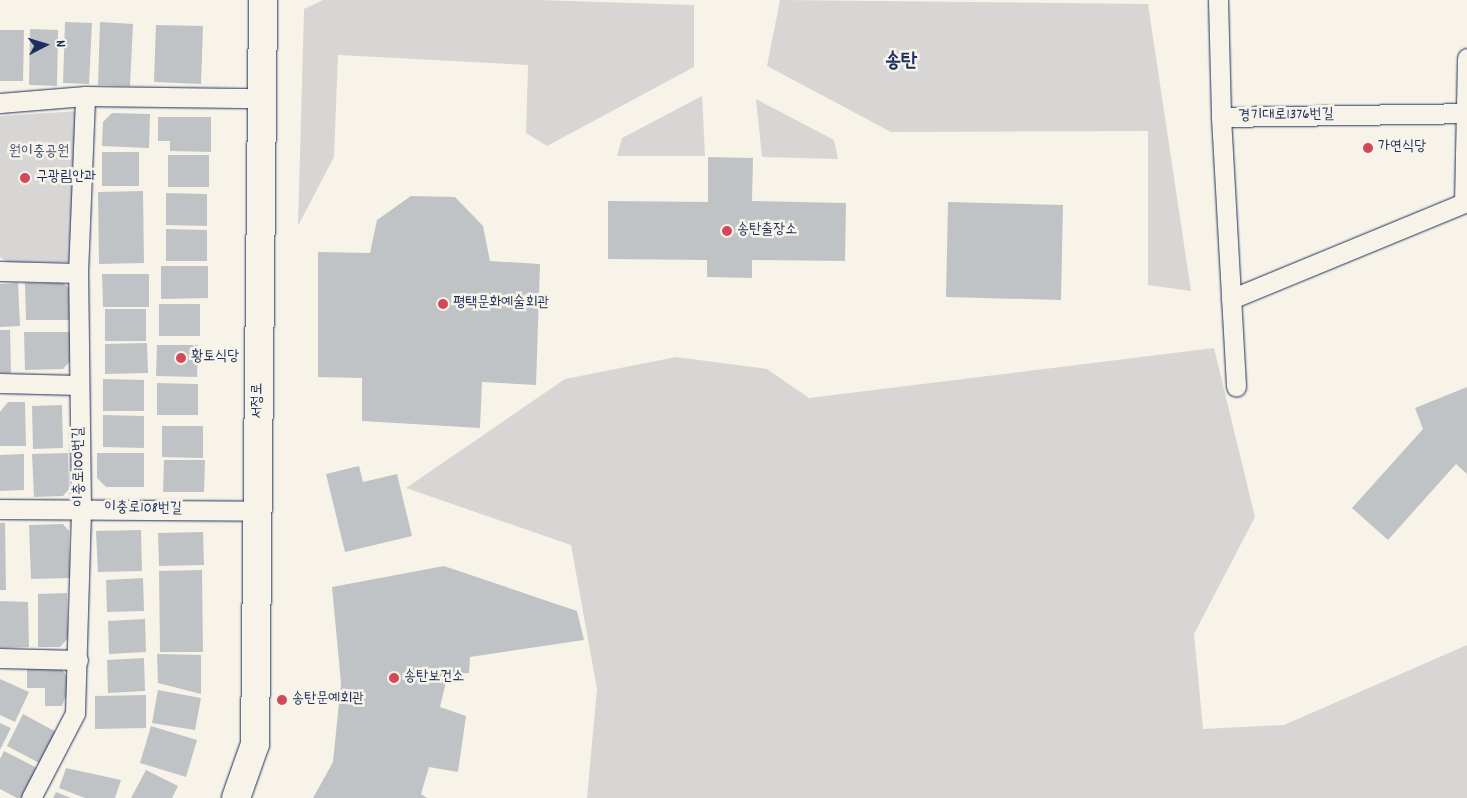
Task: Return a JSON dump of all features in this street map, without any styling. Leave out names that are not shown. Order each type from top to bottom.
[{"type":"street","name":"서정로","points":[[236,798],[255,744],[256,511],[263,0]]},
{"type":"street","name":"경기대로1376번길","points":[[1218,0],[1221,117],[1466,113]]},
{"type":"street","points":[[1231,299],[1464,202],[1467,58]]},
{"type":"street","points":[[0,103],[85,96],[261,98]]},
{"type":"street","name":"이충로100번길","points":[[31,798],[75,713],[81,509],[78,273],[85,96]]},
{"type":"street","points":[[1221,117],[1236,387]]},
{"type":"street","points":[[0,270],[78,273]]},
{"type":"street","points":[[0,383],[79,385]]},
{"type":"street","name":"이충로108번길","points":[[0,509],[256,511]]},
{"type":"street","points":[[0,658],[78,660]]},
{"type":"green space","points":[[323,0],[538,0],[694,5],[694,67],[547,146],[526,133],[528,65],[338,55],[334,157],[298,226],[304,9]]},
{"type":"green space","points":[[780,0],[1148,4],[1191,291],[1148,285],[1148,131],[891,132],[767,66]]},
{"type":"green space","points":[[702,96],[705,156],[617,156],[622,138]]},
{"type":"green space","points":[[756,99],[834,140],[838,159],[762,157]]},
{"type":"green space","name":"원이충공원","points":[[79,111],[75,262],[8,262],[0,257],[0,116]]},
{"type":"green space","points":[[1214,348],[1255,517],[1194,634],[1203,729],[1284,725],[1467,645],[1467,798],[587,798],[597,689],[571,545],[406,488],[565,379],[676,357],[767,369],[809,398]]},
{"type":"building","points":[[65,22],[92,23],[89,84],[63,83]]},
{"type":"building","points":[[100,22],[133,24],[130,86],[98,85]]},
{"type":"building","points":[[156,25],[203,26],[201,84],[154,82]]},
{"type":"building","points":[[30,29],[58,30],[57,86],[29,85]]},
{"type":"building","points":[[0,30],[24,30],[23,81],[0,81]]},
{"type":"building","points":[[112,113],[150,114],[149,148],[102,146],[103,122]]},
{"type":"building","points":[[158,117],[211,117],[211,152],[170,151],[170,141],[158,141]]},
{"type":"building","points":[[102,152],[139,152],[139,186],[102,186]]},
{"type":"building","points":[[168,155],[209,155],[209,187],[168,187]]},
{"type":"building","name":"송탄출장소","points":[[708,157],[753,158],[752,201],[846,203],[845,261],[752,260],[752,278],[707,277],[707,260],[608,259],[608,201],[708,202]]},
{"type":"building","points":[[143,191],[144,263],[99,264],[98,192]]},
{"type":"building","points":[[166,193],[207,194],[207,226],[166,225]]},
{"type":"building","points":[[411,196],[455,197],[483,226],[490,261],[540,264],[536,385],[482,382],[480,428],[362,421],[362,378],[318,377],[318,252],[370,253],[377,220]]},
{"type":"building","points":[[948,202],[1063,205],[1061,300],[946,297]]},
{"type":"building","points":[[166,229],[207,230],[207,261],[166,261]]},
{"type":"building","points":[[161,266],[208,266],[208,298],[161,299]]},
{"type":"building","points":[[102,274],[149,274],[149,307],[103,307]]},
{"type":"building","points":[[18,283],[20,326],[0,327],[0,284]]},
{"type":"building","points":[[25,283],[63,283],[72,291],[72,320],[26,320]]},
{"type":"building","points":[[159,304],[200,304],[200,336],[159,336]]},
{"type":"building","points":[[105,309],[146,309],[146,341],[105,341]]},
{"type":"building","points":[[0,330],[10,330],[11,373],[0,373]]},
{"type":"building","points":[[24,332],[71,332],[71,360],[63,369],[25,370]]},
{"type":"building","points":[[147,343],[148,373],[105,374],[105,344]]},
{"type":"building","points":[[157,345],[198,345],[197,377],[156,376]]},
{"type":"building","points":[[103,379],[144,380],[144,411],[103,411]]},
{"type":"building","points":[[157,383],[198,384],[198,415],[157,415]]},
{"type":"building","points":[[1467,387],[1467,474],[1456,464],[1388,540],[1352,508],[1423,429],[1415,408]]},
{"type":"building","points":[[8,402],[25,402],[26,446],[0,446],[0,412]]},
{"type":"building","points":[[62,405],[63,448],[33,449],[32,406]]},
{"type":"building","points":[[103,415],[144,416],[144,448],[103,447]]},
{"type":"building","points":[[162,426],[203,426],[203,458],[162,457]]},
{"type":"building","points":[[68,453],[69,489],[63,496],[34,497],[32,454]]},
{"type":"building","points":[[97,453],[144,453],[144,487],[106,487],[97,478]]},
{"type":"building","points":[[24,454],[24,490],[0,491],[0,455]]},
{"type":"building","points":[[164,460],[205,460],[204,492],[163,492]]},
{"type":"building","points":[[359,466],[363,482],[397,474],[412,536],[345,552],[326,474]]},
{"type":"building","points":[[0,523],[5,523],[6,590],[0,590]]},
{"type":"building","points":[[63,524],[69,531],[70,578],[31,579],[29,525]]},
{"type":"building","points":[[141,530],[142,571],[98,572],[96,531]]},
{"type":"building","points":[[203,532],[204,565],[159,566],[158,533]]},
{"type":"building","name":"송탄보건소","points":[[444,566],[577,611],[584,640],[470,657],[469,673],[448,674],[440,707],[466,716],[458,772],[429,767],[421,794],[427,798],[313,798],[333,762],[341,683],[332,587]]},
{"type":"building","points":[[202,570],[203,652],[160,652],[159,571]]},
{"type":"building","points":[[143,578],[144,611],[107,612],[106,580]]},
{"type":"building","points":[[67,593],[68,638],[60,647],[38,647],[38,594]]},
{"type":"building","points":[[0,601],[28,602],[29,647],[0,648]]},
{"type":"building","points":[[145,619],[146,652],[109,654],[108,621]]},
{"type":"building","points":[[157,654],[201,655],[201,694],[158,683]]},
{"type":"building","points":[[144,658],[145,691],[108,693],[107,660]]},
{"type":"building","points":[[27,668],[61,668],[71,682],[62,706],[45,706],[45,688],[27,688]]},
{"type":"building","points":[[0,679],[29,692],[15,722],[0,715]]},
{"type":"building","points":[[158,690],[201,698],[195,730],[152,723]]},
{"type":"building","points":[[146,695],[146,728],[95,729],[95,696]]},
{"type":"building","points":[[23,714],[60,734],[43,765],[7,746]]},
{"type":"building","points":[[0,723],[11,728],[0,750]]},
{"type":"building","points":[[151,726],[197,740],[186,777],[140,763]]},
{"type":"building","points":[[4,751],[41,770],[26,798],[17,798],[0,789],[0,759]]},
{"type":"building","points":[[66,768],[121,780],[115,798],[85,798],[59,788]]},
{"type":"building","points":[[146,770],[178,786],[172,798],[131,798]]},
{"type":"building","points":[[56,792],[71,798],[53,798]]},
{"type":"place","name":"가연식당","points":[[1368,148]]},
{"type":"place","name":"구광림안과","points":[[25,178]]},
{"type":"place","name":"송탄출장소","points":[[727,231]]},
{"type":"place","name":"평택문화예술회관","points":[[443,304]]},
{"type":"place","name":"황토식당","points":[[181,358]]},
{"type":"place","name":"송탄보건소","points":[[394,678]]},
{"type":"place","name":"송탄문예회관","points":[[282,700]]},
{"type":"district","name":"송탄","points":[[901,62]]}]
